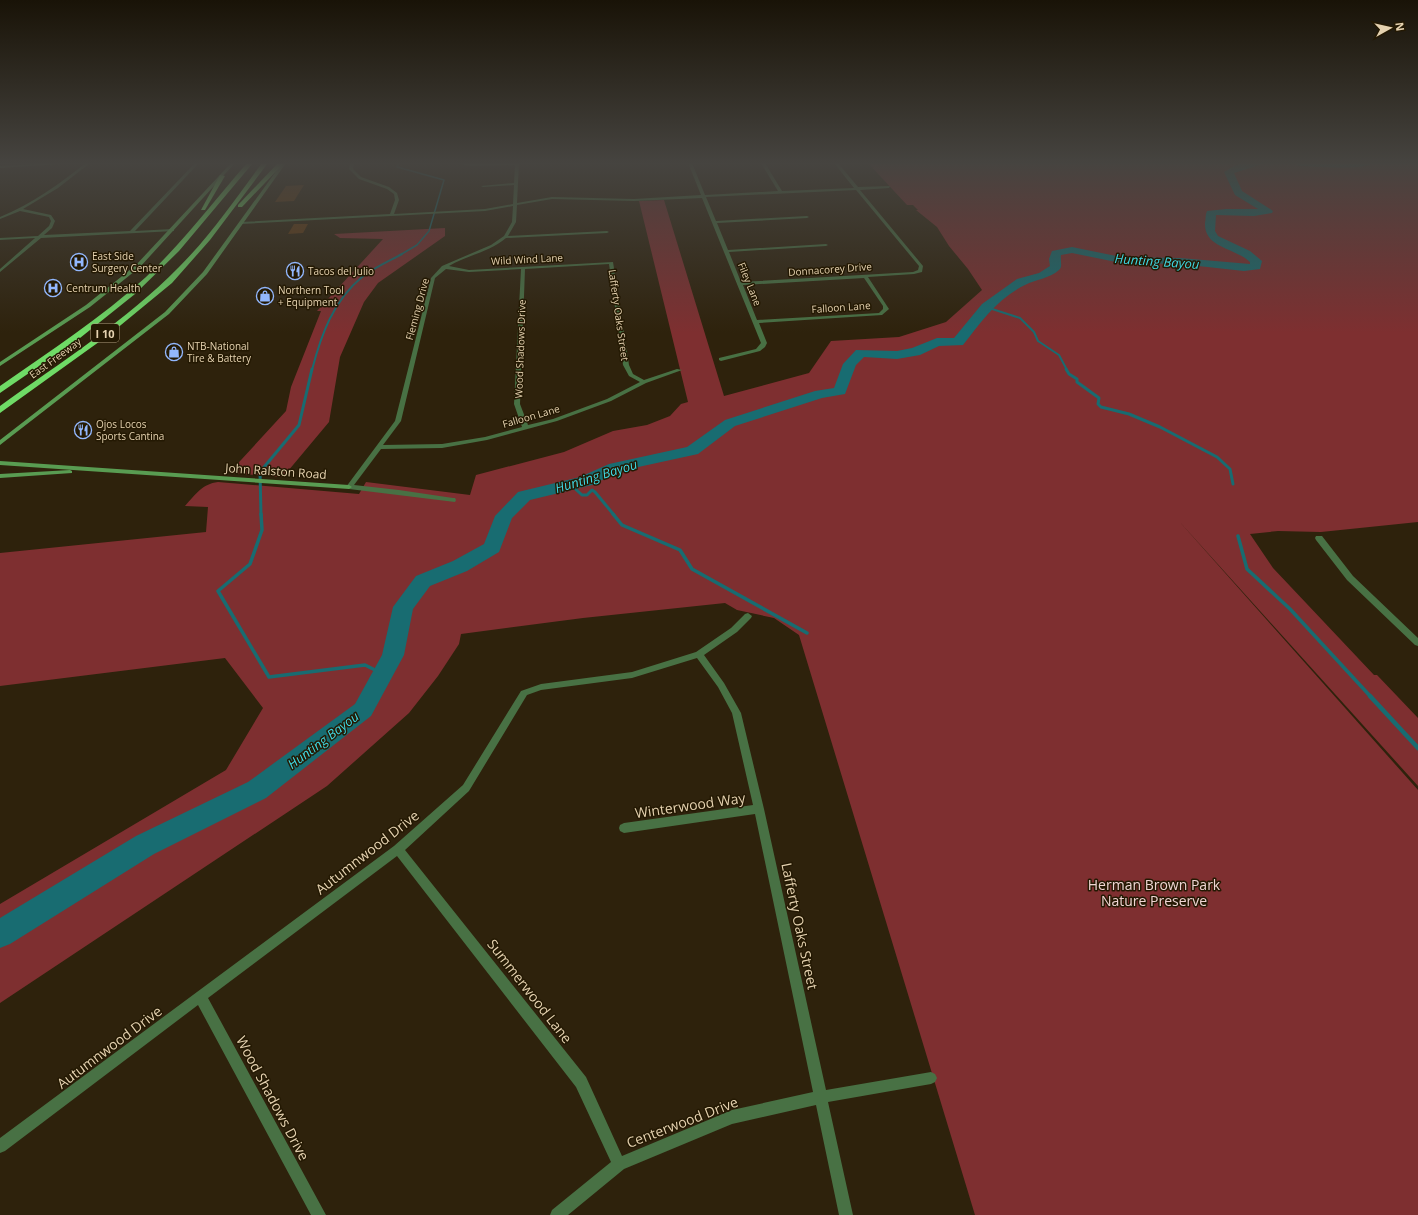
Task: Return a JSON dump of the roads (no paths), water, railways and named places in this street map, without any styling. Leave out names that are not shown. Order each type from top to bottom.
[{"type":"highway","points":[[181,244],[196,220]]},
{"type":"highway","name":"East Freeway","points":[[0,390],[121,302],[150,277],[202,220]]},
{"type":"highway","name":"East Freeway","points":[[0,410],[91,344],[152,296],[170,280],[201,246],[221,220]]},
{"type":"highway","points":[[201,246],[227,220]]},
{"type":"main road","points":[[0,364],[117,284],[138,266],[182,220]]},
{"type":"main road","points":[[0,442],[166,313],[205,273],[243,220]]},
{"type":"main road","name":"John Ralston Road","points":[[0,463],[97,471],[278,481],[349,487]]},
{"type":"main road","name":"John Ralston Road","points":[[0,476],[97,471]]},
{"type":"street","points":[[0,271],[51,227],[52,220]]},
{"type":"street","points":[[130,233],[143,220]]},
{"type":"street","points":[[241,223],[303,220]]},
{"type":"street","points":[[514,220],[507,237],[607,232]]},
{"type":"street","points":[[714,222],[757,220]]},
{"type":"street","name":"Donnacorey Drive","points":[[740,284],[914,273],[920,270],[921,266],[883,220]]},
{"type":"street","name":"Filey Lane","points":[[714,222],[764,343],[758,350],[721,359]]},
{"type":"street","points":[[0,239],[173,230]]},
{"type":"street","name":"Fleming Drive","points":[[349,487],[398,421],[433,278],[444,267],[492,246],[507,237]]},
{"type":"street","points":[[726,251],[826,245]]},
{"type":"street","name":"Wild Wind Lane","points":[[444,267],[470,271],[611,263]]},
{"type":"street","name":"Lafferty Oaks Street","points":[[611,263],[626,365],[631,375],[644,382]]},
{"type":"street","name":"Wood Shadows Drive","points":[[523,268],[517,404],[526,428]]},
{"type":"street","name":"Falloon Lane","points":[[756,322],[880,314],[886,309],[885,306],[865,276]]},
{"type":"street","name":"Falloon Lane","points":[[380,447],[442,446],[485,439],[556,420],[609,400],[644,382],[679,370]]},
{"type":"street","name":"John Ralston Road","points":[[349,487],[400,492],[453,500]]},
{"type":"street","points":[[1318,538],[1350,578],[1418,643]]},
{"type":"street","name":"Autumnwood Drive","points":[[0,1146],[398,849],[466,788],[524,693],[541,687],[632,674],[699,654],[729,633],[748,616]]},
{"type":"street","name":"Lafferty Oaks Street","points":[[699,654],[721,685],[736,713],[759,809],[846,1215]]},
{"type":"street","name":"Winterwood Way","points":[[624,828],[759,809]]},
{"type":"street","name":"Summerwood Lane","points":[[398,849],[581,1082],[619,1164]]},
{"type":"street","name":"Wood Shadows Drive","points":[[200,996],[319,1215]]},
{"type":"street","name":"Centerwood Drive","points":[[557,1215],[619,1164],[732,1117],[821,1097],[931,1078]]},
{"type":"waterway","points":[[400,255],[417,245],[429,231],[432,220]]},
{"type":"waterway","name":"Hunting Bayou","points":[[0,934],[145,845],[257,790],[363,710],[393,655],[403,607],[423,581],[460,566],[492,548],[504,516],[524,496],[586,481],[615,467],[692,451],[730,423],[820,394],[840,391],[850,364],[861,353],[897,355],[915,352],[937,342],[958,342],[986,307],[1021,282],[1043,275],[1056,267],[1056,253],[1072,250],[1121,260],[1180,261],[1244,268],[1256,267],[1256,261],[1251,257],[1213,238],[1210,231],[1211,220]]},
{"type":"waterway","points":[[312,370],[324,332],[343,297],[352,286],[366,274],[402,254]]},
{"type":"waterway","points":[[986,307],[1020,318],[1034,332],[1038,341],[1059,355],[1067,370]]},
{"type":"waterway","points":[[261,515],[260,472],[299,425],[312,369]]},
{"type":"waterway","points":[[1066,369],[1069,374],[1077,379],[1077,382],[1099,398],[1098,404],[1101,407],[1129,414],[1160,427],[1217,457],[1230,469],[1233,484]]},
{"type":"waterway","points":[[570,484],[582,495],[587,495],[592,490],[595,492],[614,515]]},
{"type":"waterway","points":[[261,514],[262,530],[250,564],[218,591],[269,677],[365,665],[383,674]]},
{"type":"waterway","points":[[613,514],[622,525],[680,550],[692,569],[807,633]]},
{"type":"waterway","points":[[1238,536],[1247,569],[1290,609],[1371,697]]},
{"type":"waterway","points":[[1370,696],[1418,748]]},
{"type":"place","name":"East Side Surgery Center","points":[[79,262]]},
{"type":"place","name":"Tacos del Julio","points":[[295,271]]},
{"type":"place","name":"Centrum Health","points":[[53,288]]},
{"type":"place","name":"Northern Tool + Equipment","points":[[265,296]]},
{"type":"place","name":"NTB-National Tire & Battery","points":[[174,352]]},
{"type":"place","name":"Ojos Locos Sports Cantina","points":[[83,430]]},
{"type":"park label","name":"Herman Brown Park Nature Preserve","points":[[1154,892]]}]
